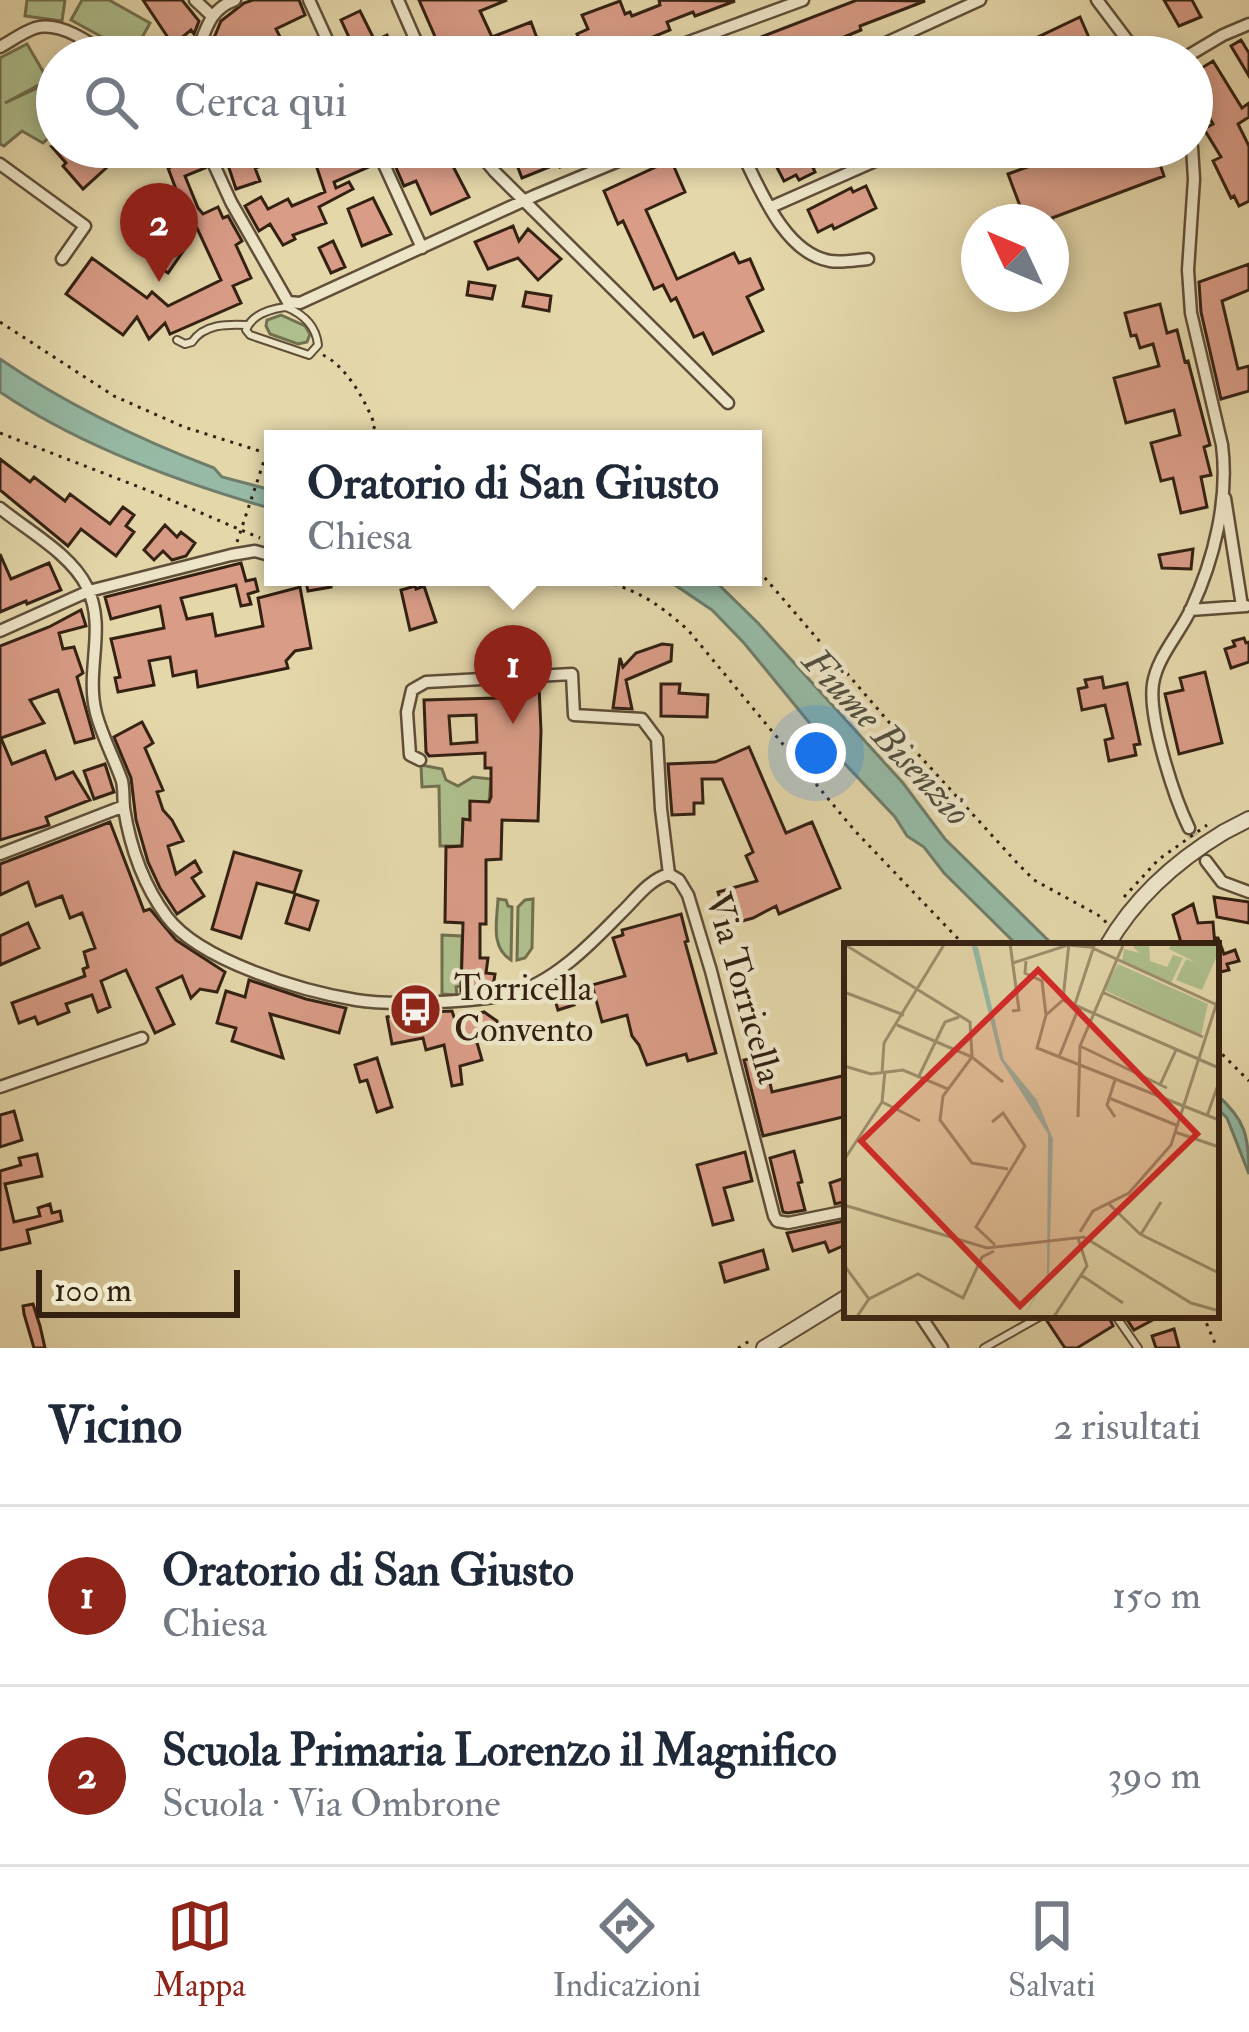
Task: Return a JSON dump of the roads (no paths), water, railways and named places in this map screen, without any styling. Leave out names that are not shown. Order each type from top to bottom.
[{"type":"street","points":[[195,0],[212,16]]},
{"type":"street","points":[[204,36],[219,6],[235,0]]},
{"type":"street","points":[[309,0],[325,36]]},
{"type":"street","points":[[398,0],[414,36]]},
{"type":"street","points":[[705,36],[803,0]]},
{"type":"street","points":[[901,36],[980,0]]},
{"type":"street","points":[[1097,0],[1124,36]]},
{"type":"street","points":[[1213,41],[1249,23]]},
{"type":"street","points":[[0,47],[35,28],[50,27],[72,36]]},
{"type":"street","points":[[0,164],[86,226],[62,259]]},
{"type":"street","points":[[216,168],[287,304],[300,303],[603,168]]},
{"type":"street","points":[[386,168],[422,248]]},
{"type":"street","points":[[494,168],[728,403]]},
{"type":"street","points":[[750,168],[783,230],[810,255],[833,262],[868,259]]},
{"type":"street","points":[[771,207],[859,168]]},
{"type":"street","points":[[1189,828],[1161,744],[1152,699],[1153,678],[1190,610],[1216,530],[1225,466],[1191,313],[1192,168]]},
{"type":"street","points":[[1190,610],[1245,606],[1223,489]]},
{"type":"street","points":[[0,508],[67,561],[89,591]]},
{"type":"street","points":[[0,631],[89,591],[231,555],[264,554]]},
{"type":"street","name":"Via Torricella","points":[[89,591],[97,616],[91,680],[96,713],[124,786],[135,854],[148,886],[180,933],[236,964],[358,1000],[388,1003],[510,994],[539,982],[580,951],[647,887],[669,874],[683,886],[706,952],[774,1216],[788,1223],[844,1212]]},
{"type":"street","points":[[420,760],[410,755],[407,712],[412,690],[426,682],[572,674],[574,715],[642,719],[657,739],[669,874]]},
{"type":"street","points":[[0,854],[124,806]]},
{"type":"street","points":[[1109,943],[1159,880],[1193,852],[1249,819]]},
{"type":"street","points":[[1206,861],[1222,882],[1249,892]]},
{"type":"street","points":[[0,1087],[142,1038]]},
{"type":"street","points":[[761,1342],[844,1299]]},
{"type":"street","points":[[922,1318],[941,1348]]},
{"type":"lane","points":[[177,340],[185,344],[214,327],[247,325],[287,304],[314,331],[317,345],[310,355],[304,354],[250,335],[247,325]]},
{"type":"lane","points":[[984,1348],[1038,1318]]},
{"type":"lane","points":[[1117,1318],[1138,1348]]},
{"type":"tunnel","points":[[1189,828],[1206,861]]},
{"type":"place","name":"Scuola Primaria Lorenzo il Magnifico","points":[[159,282]]},
{"type":"place","name":"Oratorio di San Giusto","points":[[513,724]]},
{"type":"place","name":"Torricella Convento","points":[[415,1009]]},
{"type":"water label","name":"Fiume Bisenzio","points":[[887,737]]}]
